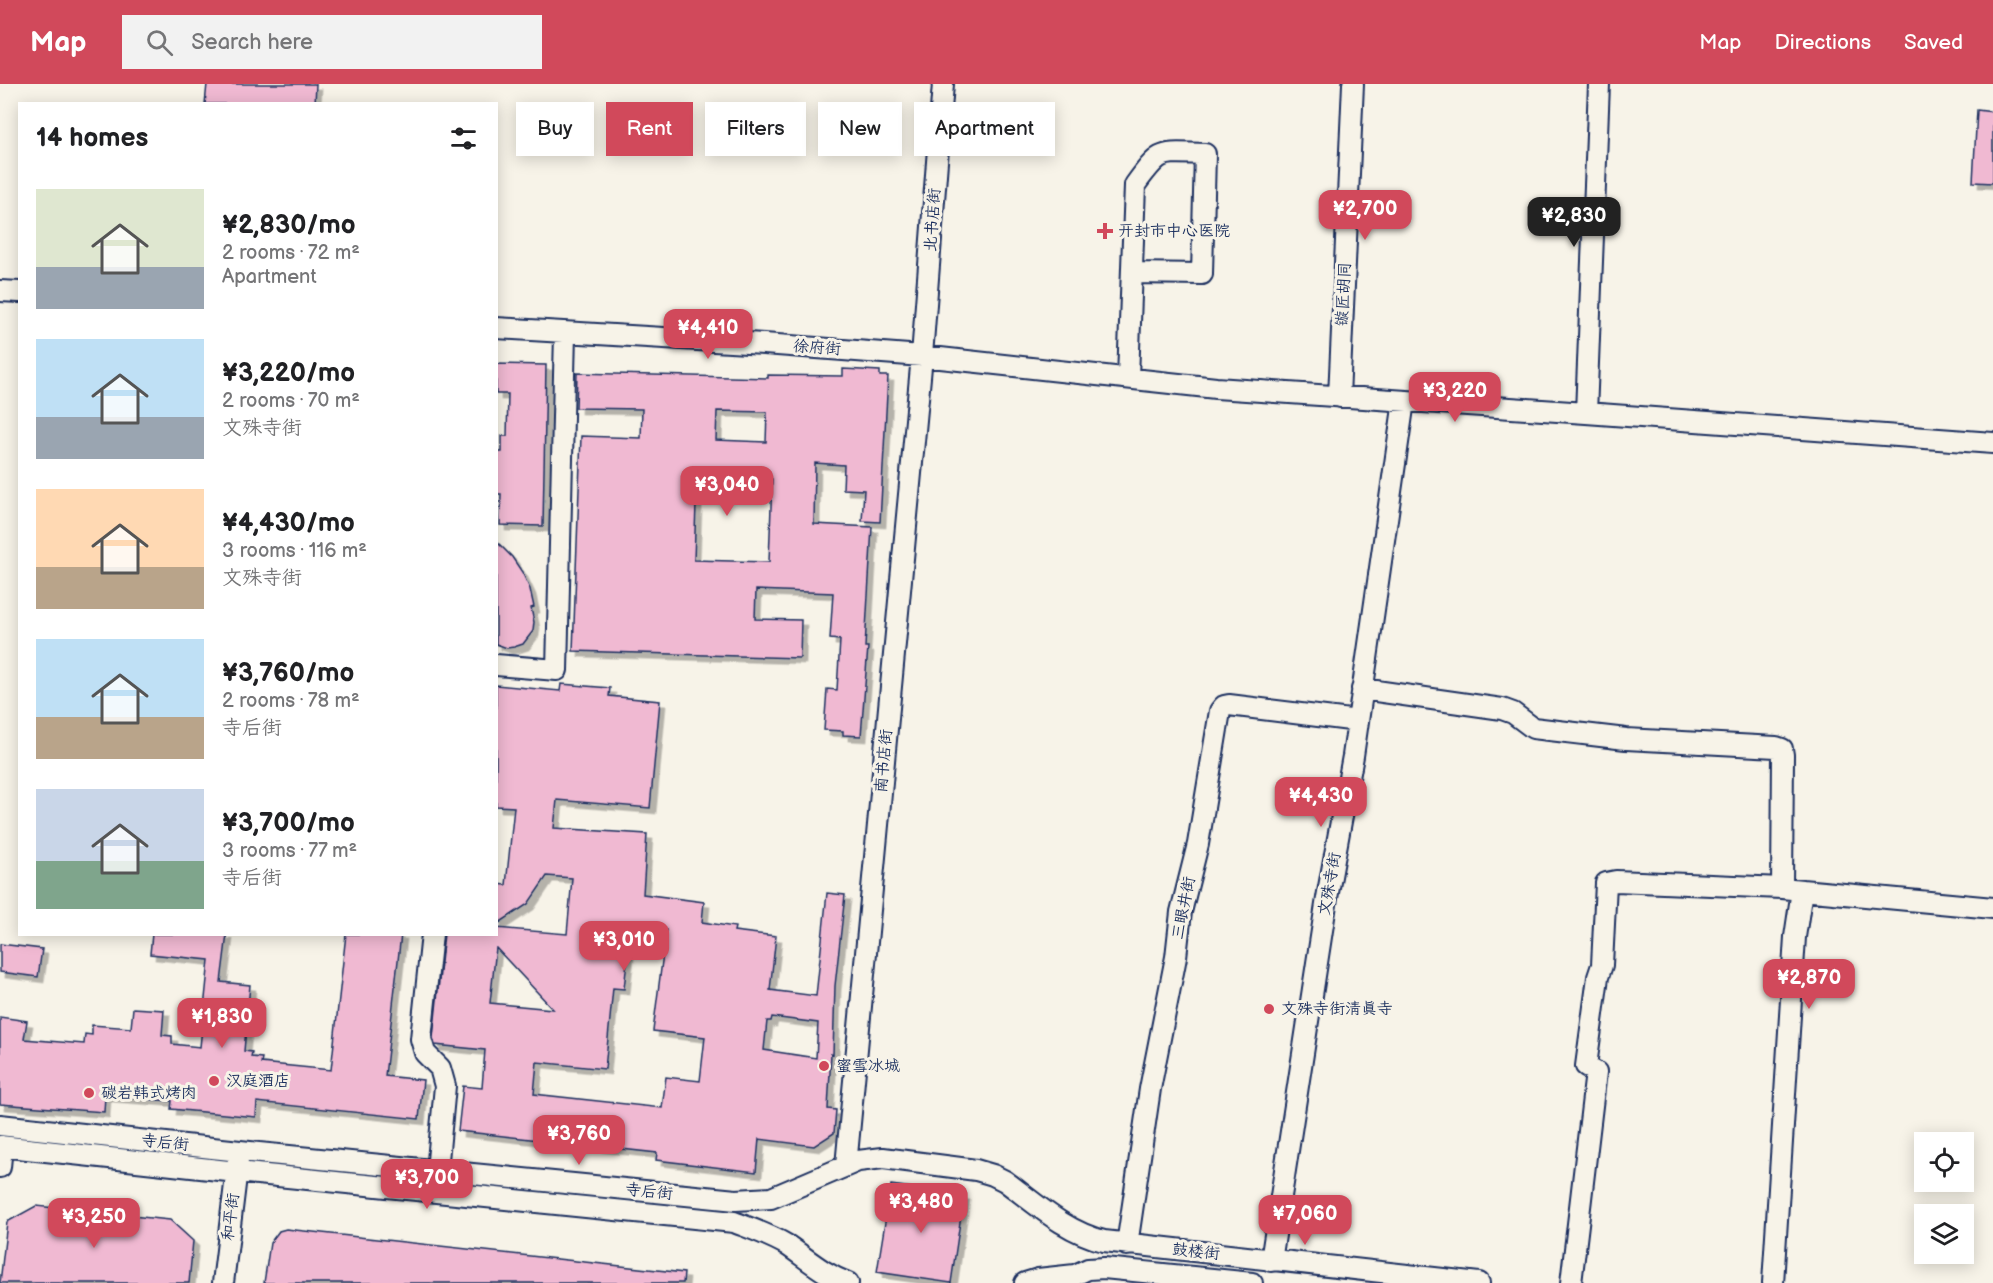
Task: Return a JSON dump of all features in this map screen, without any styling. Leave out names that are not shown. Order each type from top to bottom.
[{"type":"street","name":"北书店街","points":[[922,356],[943,84]]},
{"type":"street","name":"镟匠胡同","points":[[1339,397],[1353,84]]},
{"type":"street","points":[[1586,413],[1599,84]]},
{"type":"street","points":[[1128,378],[1135,184],[1161,154],[1205,154],[1202,274],[1132,273]]},
{"type":"street","points":[[0,291],[18,292]]},
{"type":"street","name":"徐府街","points":[[498,328],[922,356],[1216,388],[1993,443]]},
{"type":"street","points":[[498,664],[557,670],[565,333]]},
{"type":"street","name":"南书店街","points":[[846,1166],[922,356]]},
{"type":"street","name":"文殊寺街","points":[[1271,1261],[1327,898],[1358,721],[1404,401]]},
{"type":"street","points":[[1362,689],[1502,710],[1513,713],[1533,728],[1626,739],[1782,749],[1782,888]]},
{"type":"street","name":"三眼井街","points":[[1127,1245],[1150,1089],[1176,957],[1181,912],[1198,844],[1220,711],[1224,706],[1229,705],[1358,721]]},
{"type":"street","points":[[1571,1283],[1596,1072],[1586,1066],[1598,976],[1602,965],[1606,883],[1616,881],[1782,888],[1993,908]]},
{"type":"street","points":[[1773,1283],[1795,937],[1802,890]]},
{"type":"street","points":[[432,936],[421,1039],[425,1053],[440,1068],[445,1086],[436,1172]]},
{"type":"street","name":"寺后街","points":[[0,1125],[436,1172],[736,1200],[771,1198],[858,1161],[883,1158],[976,1170],[993,1175],[1005,1181],[1071,1230],[1088,1238],[1127,1245]]},
{"type":"street","points":[[0,1167],[1,1146]]},
{"type":"street","name":"寺后街","points":[[1,1146],[734,1222],[767,1234],[787,1245],[829,1276],[845,1282]]},
{"type":"street","name":"和平街","points":[[223,1283],[240,1151]]},
{"type":"street","name":"鼓楼街","points":[[1127,1245],[1479,1283]]},
{"type":"street","name":"鼓楼街","points":[[1075,1279],[1088,1269],[1104,1268],[1252,1283]]},
{"type":"street","points":[[1025,1283],[1059,1275],[1075,1279]]},
{"type":"building","points":[[207,84],[316,84],[315,102],[205,102]]},
{"type":"building","points":[[1977,110],[1993,112],[1993,183],[1973,182]]},
{"type":"building","points":[[498,364],[546,365],[543,526],[500,525],[501,494],[498,494],[498,452],[502,452],[502,436],[507,436],[508,394],[498,394]]},
{"type":"building","points":[[843,369],[880,371],[880,376],[888,376],[880,522],[862,521],[864,490],[843,489],[844,465],[815,463],[814,524],[872,527],[865,647],[868,647],[861,736],[843,735],[843,731],[824,730],[827,689],[837,690],[840,640],[830,639],[833,593],[756,590],[755,619],[801,620],[800,658],[573,651],[581,436],[641,438],[642,409],[576,408],[577,373],[768,378],[768,375],[843,376]],"holes":[[[717,411],[767,412],[766,442],[716,440]],[[697,477],[772,479],[769,562],[694,560]]]},
{"type":"building","points":[[498,543],[512,557],[522,572],[530,589],[534,607],[531,608],[533,631],[523,644],[507,648],[498,645]]},
{"type":"building","points":[[561,684],[610,688],[609,696],[660,701],[650,808],[557,800],[554,828],[647,834],[643,894],[704,902],[702,922],[735,927],[734,931],[776,936],[770,990],[816,996],[827,893],[845,895],[835,986],[833,1055],[831,1054],[828,1109],[836,1110],[834,1133],[814,1146],[759,1139],[756,1172],[656,1160],[657,1153],[458,1131],[463,1086],[482,1088],[485,1050],[435,1045],[433,1038],[444,936],[498,936],[498,928],[567,934],[572,878],[547,876],[528,904],[498,924],[498,884],[506,885],[514,807],[498,806],[498,685],[560,691]],"holes":[[[631,925],[666,930],[653,1031],[705,1037],[700,1081],[666,1077],[662,1108],[534,1094],[537,1062],[605,1069],[613,988],[624,989]],[[496,948],[553,1009],[490,1003]],[[772,1017],[818,1023],[816,1058],[764,1050],[767,1021],[771,1021]]]},
{"type":"building","points":[[152,936],[227,936],[221,982],[250,985],[244,1051],[252,1052],[251,1057],[262,1058],[261,1063],[331,1070],[346,936],[401,936],[385,1076],[423,1080],[419,1119],[257,1102],[256,1117],[171,1109],[172,1101],[105,1096],[104,1112],[0,1104],[0,1017],[27,1021],[24,1039],[84,1044],[85,1034],[92,1035],[92,1025],[131,1028],[133,1008],[164,1010],[162,1035],[172,1036],[172,1044],[200,1047],[209,960],[150,954]]},
{"type":"building","points":[[0,944],[42,949],[38,977],[0,972]]},
{"type":"building","points":[[891,1185],[964,1195],[951,1283],[877,1272]]},
{"type":"building","points":[[36,1206],[170,1220],[193,1241],[189,1283],[0,1283],[7,1222]]},
{"type":"building","points":[[286,1229],[684,1273],[683,1283],[264,1283],[270,1243],[279,1231]]},
{"type":"place","name":"开封市中心医院","points":[[1105,231]]},
{"type":"place","name":"文殊寺街清真寺","points":[[1269,1009]]},
{"type":"place","name":"蜜雪冰城","points":[[824,1066]]},
{"type":"place","name":"汉庭酒店","points":[[214,1081]]},
{"type":"place","name":"碳岩韩式烤肉","points":[[89,1093]]}]
